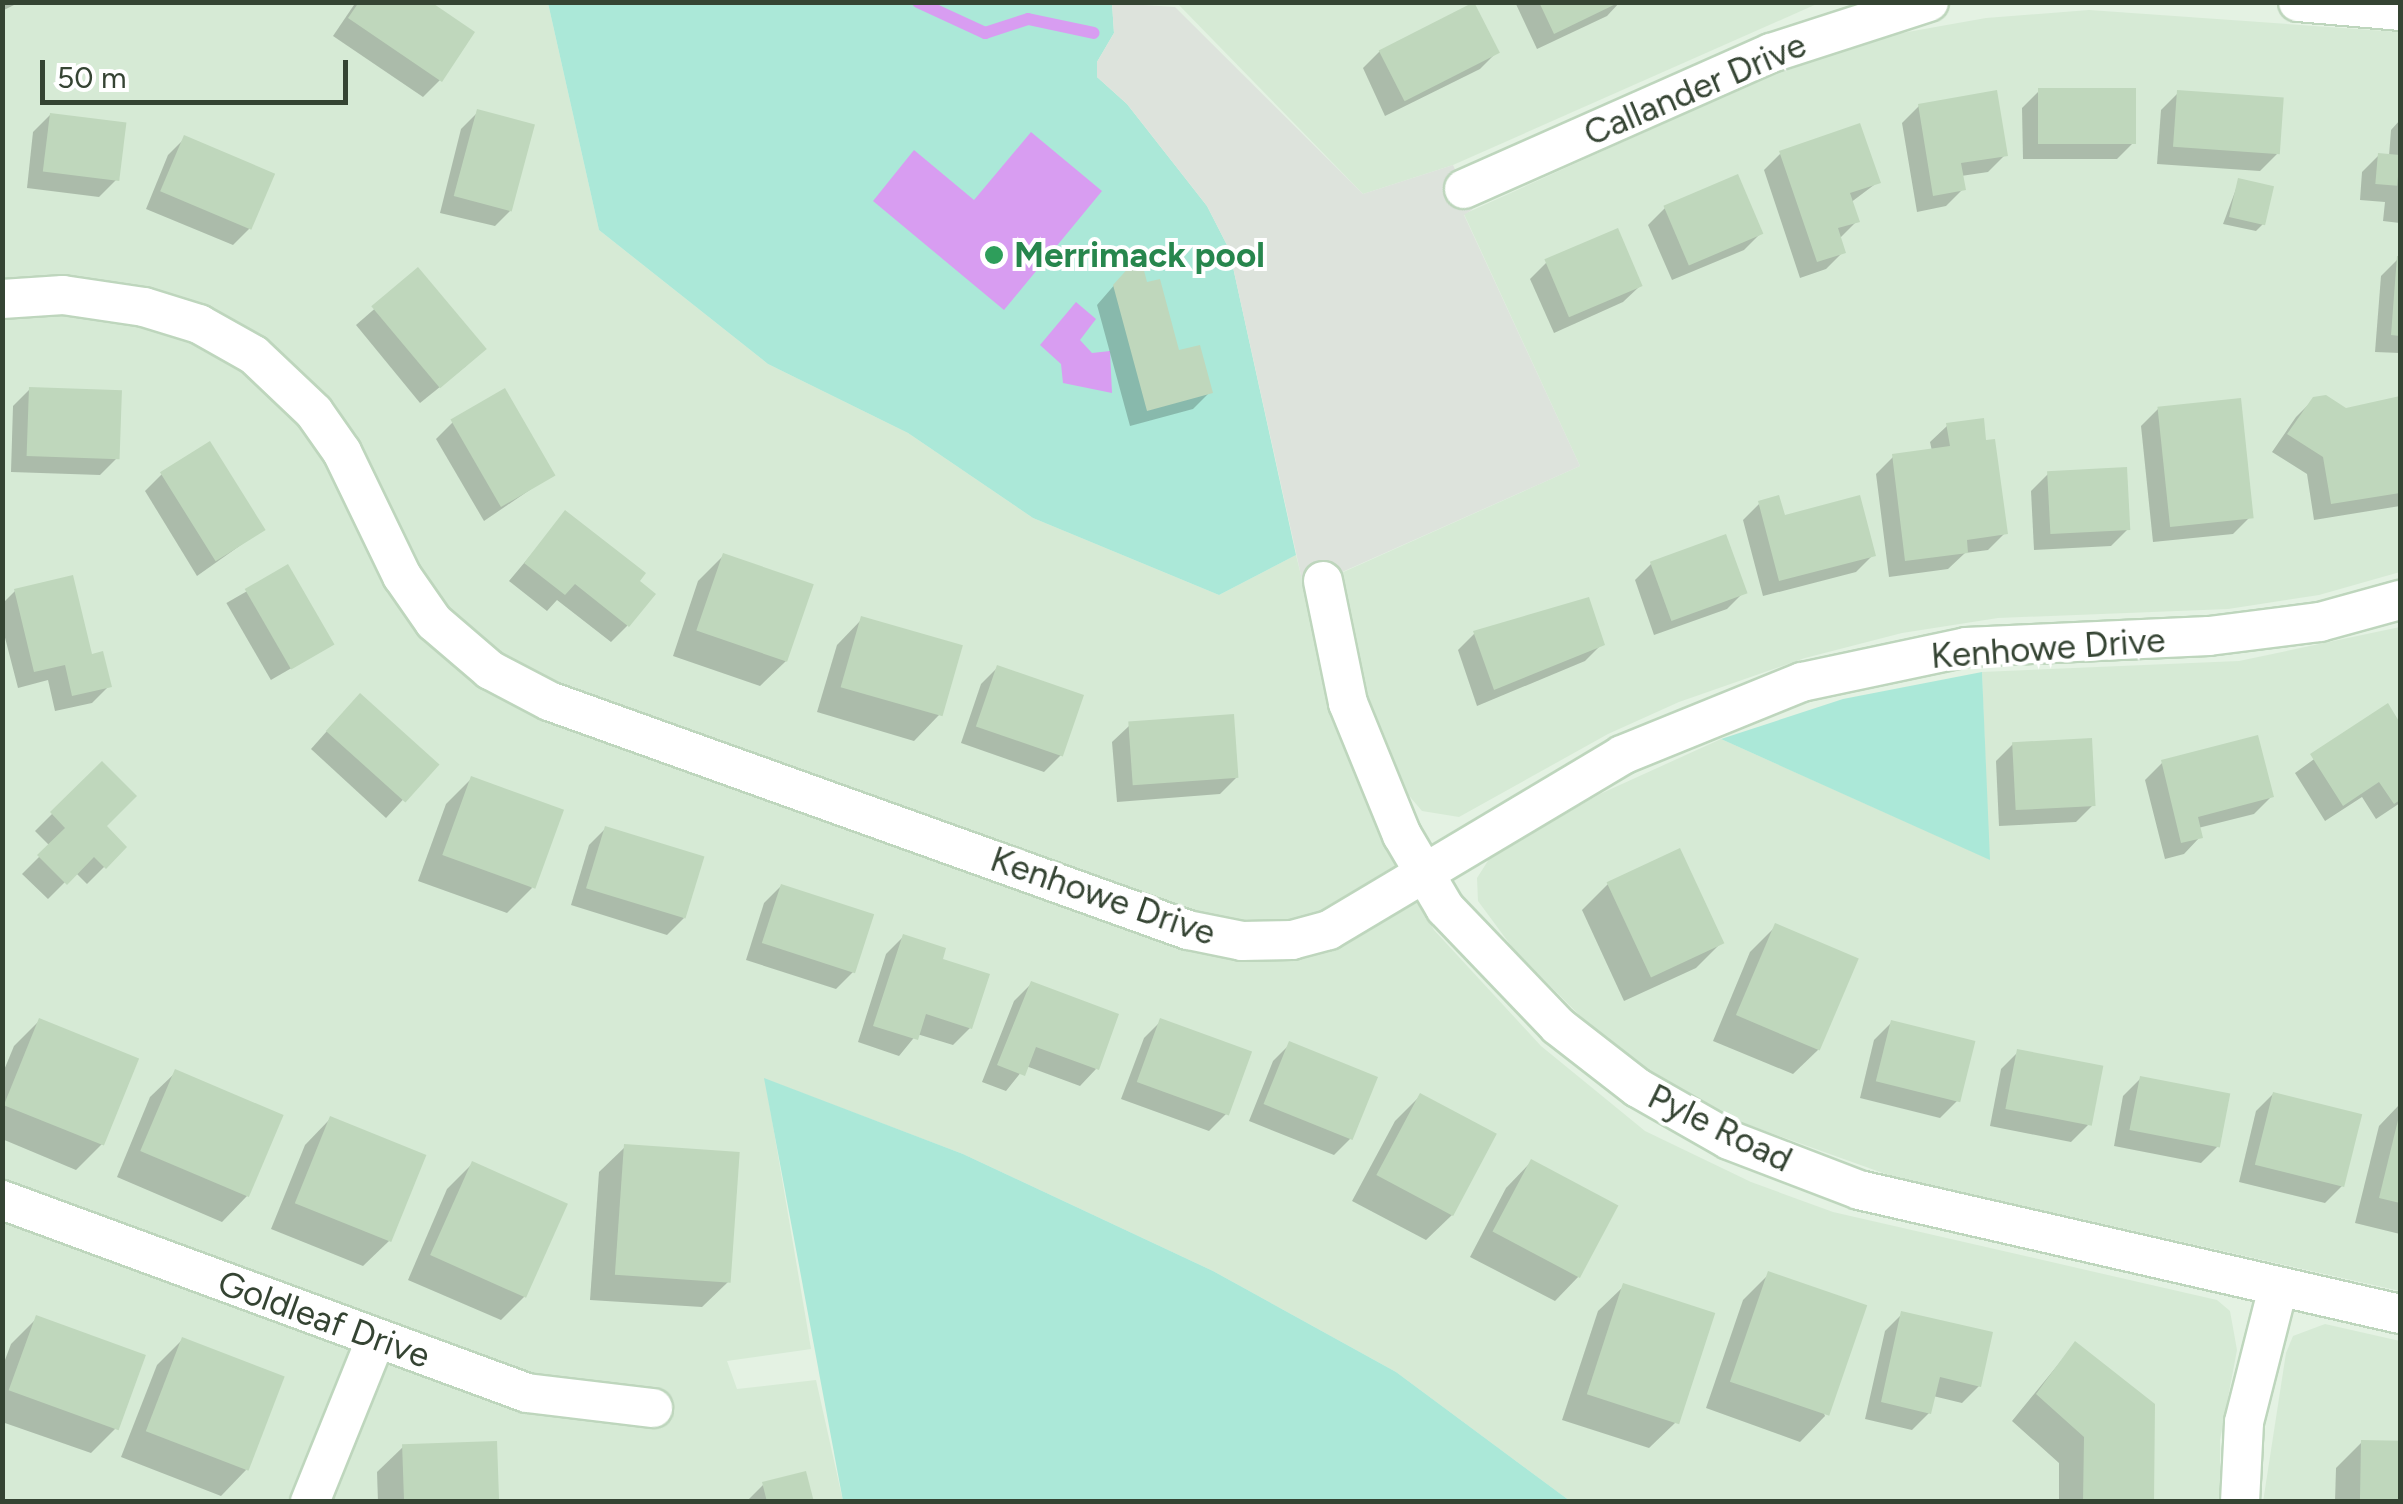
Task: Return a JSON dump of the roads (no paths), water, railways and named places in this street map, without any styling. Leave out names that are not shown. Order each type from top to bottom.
[{"type":"street","name":"Callander Drive","points":[[1464,189],[1771,52],[1930,2]]},
{"type":"street","points":[[2298,2],[2400,11]]},
{"type":"street","name":"Kenhowe Drive","points":[[2,299],[64,295],[144,306],[198,324],[254,355],[314,412],[342,452],[402,576],[434,622],[490,670],[549,702],[1188,930],[1242,941],[1329,930],[1622,755],[1802,682],[1966,648],[2209,636],[2320,622],[2400,600]]},
{"type":"street","name":"Pyle Road","points":[[1323,581],[1348,703],[1424,873],[1445,908],[1558,1026],[1638,1088],[1730,1140],[1859,1190],[2400,1314]]},
{"type":"street","name":"Goldleaf Drive","points":[[2,1200],[527,1393],[653,1408]]},
{"type":"street","points":[[2240,1502],[2244,1422],[2278,1288]]},
{"type":"street","points":[[310,1502],[376,1339]]},
{"type":"waterway","points":[[918,2],[985,33],[1028,19],[1094,33]]},
{"type":"place","name":"Merrimack pool","points":[[994,255]]}]
